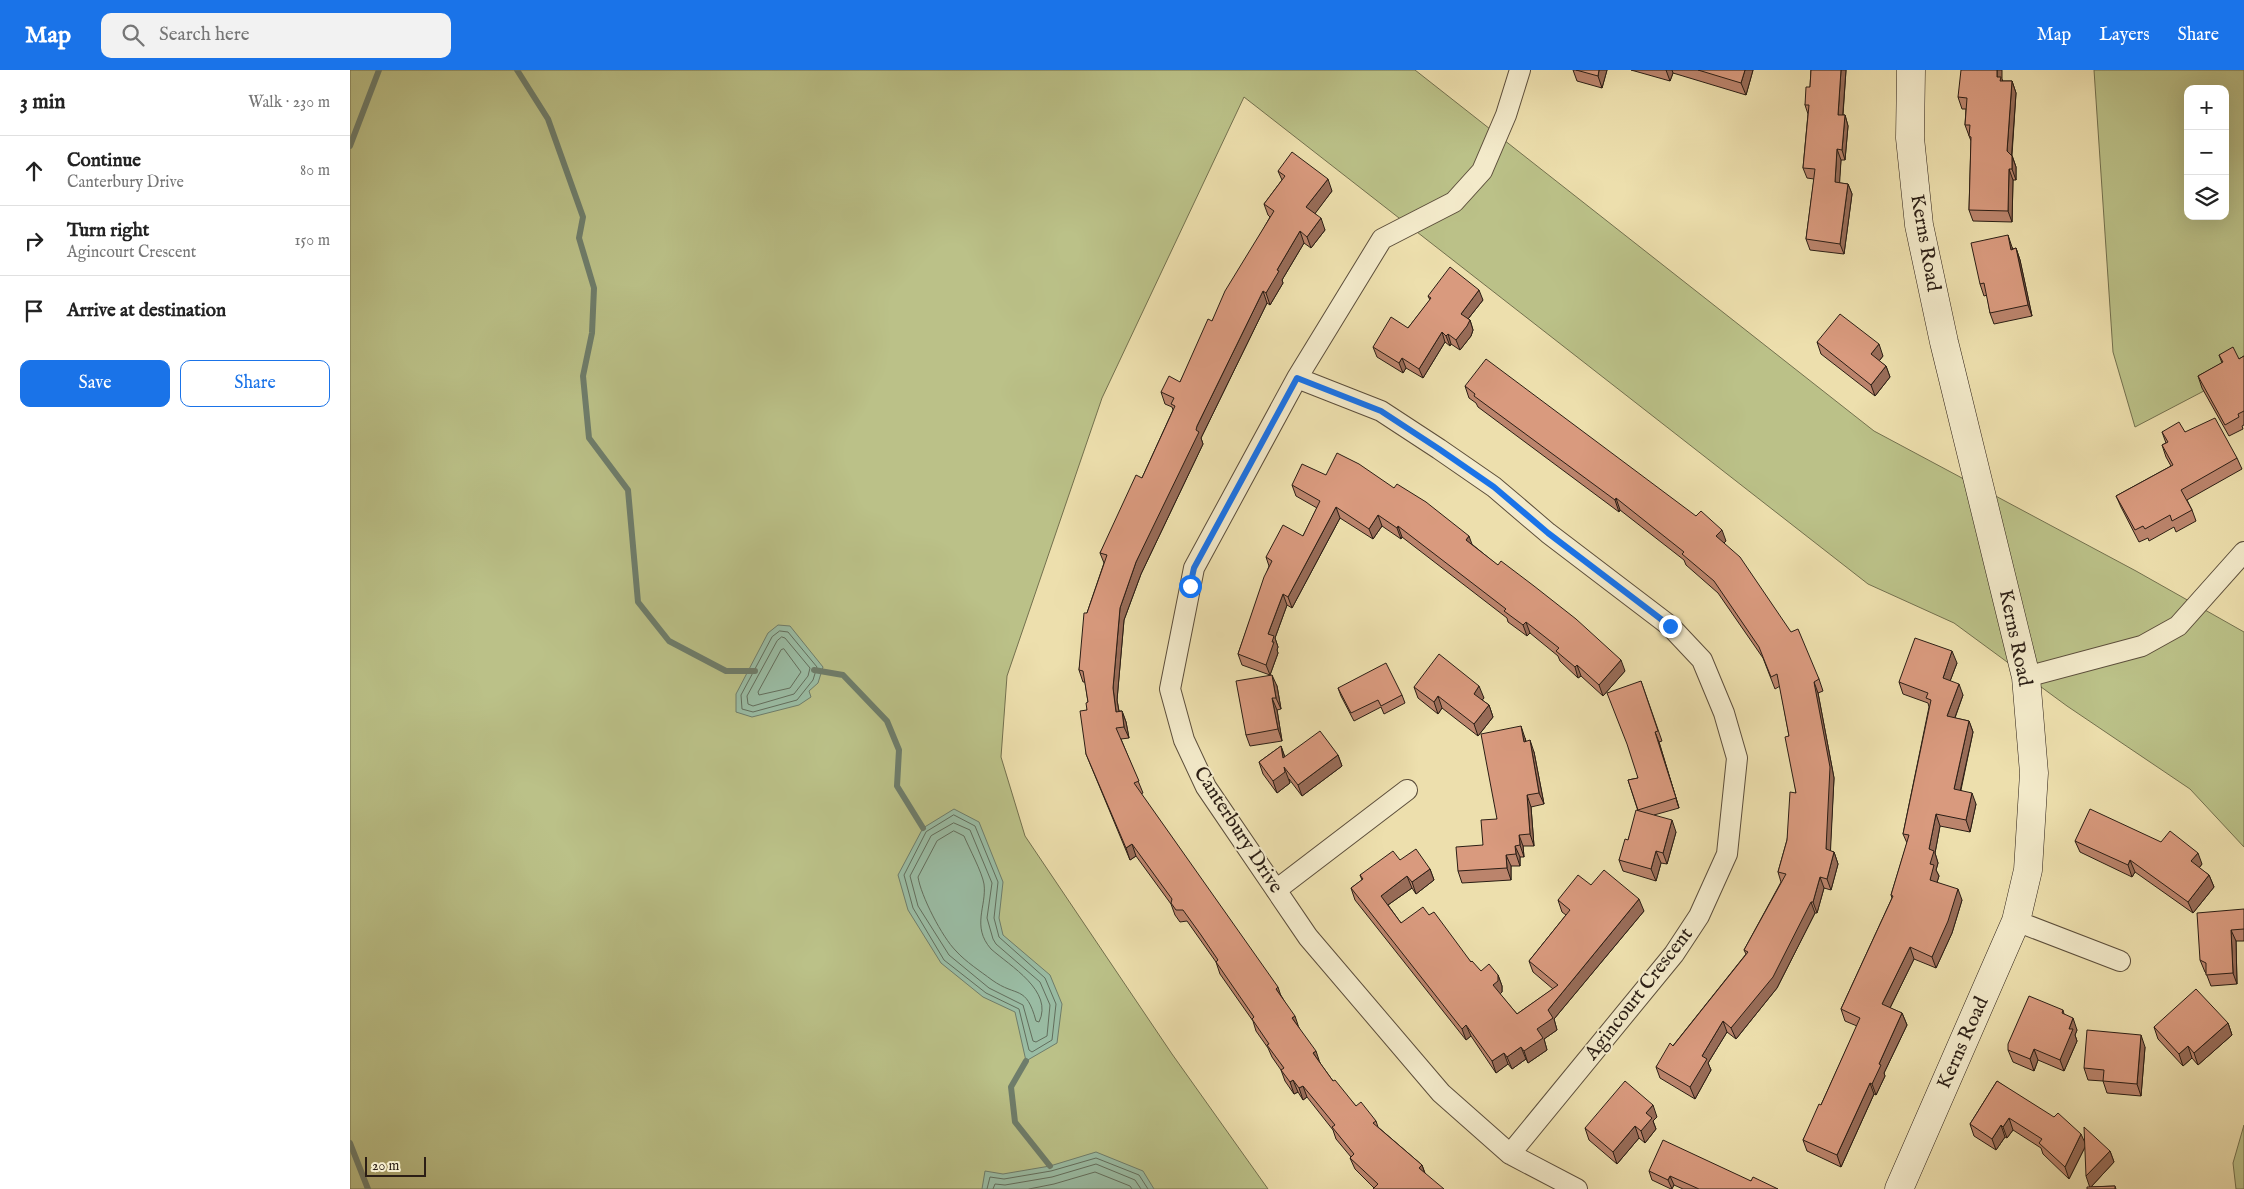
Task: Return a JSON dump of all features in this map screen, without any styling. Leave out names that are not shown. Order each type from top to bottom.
[{"type":"street","name":"Canterbury Drive","points":[[1520,70],[1506,115],[1482,172],[1454,202],[1382,240],[1297,378],[1194,568],[1170,689],[1184,740],[1206,787],[1308,936],[1441,1093],[1510,1154],[1577,1189]]},
{"type":"street","name":"Kerns Road","points":[[1902,1188],[2016,921],[2028,870],[2034,772],[2026,677],[1946,352],[1919,225],[1910,138],[1911,70]]},
{"type":"street","name":"Agincourt Crescent","points":[[1297,378],[1381,411],[1439,449],[1494,487],[1548,533],[1670,626],[1702,660],[1724,713],[1737,758],[1727,854],[1699,916],[1674,954],[1510,1154]]},
{"type":"street","points":[[2026,677],[2142,646],[2178,626],[2244,552]]},
{"type":"street","points":[[1276,890],[1407,790]]},
{"type":"street","points":[[2016,921],[2120,960]]},
{"type":"shaded area","points":[[350,70],[1415,70],[1874,431],[2136,571],[2244,632],[2244,847],[2190,789],[2067,706],[1954,623],[1868,584],[1244,97],[1102,398],[1007,676],[1001,757],[1025,836],[1172,1054],[1268,1189],[350,1189]]},
{"type":"shaded area","points":[[2094,70],[2244,70],[2244,370],[2135,427],[2113,352]]},
{"type":"shaded area","points":[[2244,1125],[2244,1189],[2236,1189],[2233,1163]]},
{"type":"water","points":[[778,625],[790,626],[823,667],[818,683],[809,691],[811,697],[799,705],[752,717],[736,712],[736,694],[768,633]]},
{"type":"water","points":[[954,809],[979,822],[1003,882],[999,918],[1003,935],[1050,975],[1062,1004],[1057,1043],[1026,1061],[1015,1012],[983,997],[941,963],[908,910],[898,875],[923,828]]},
{"type":"water","points":[[1096,1152],[1143,1171],[1154,1189],[982,1189],[985,1171],[1003,1174],[1050,1166]]},
{"type":"building","points":[[1576,70],[1599,70],[1598,76]]},
{"type":"building","points":[[1698,70],[1745,70],[1741,83]]},
{"type":"building","points":[[1811,70],[1841,70],[1838,115],[1845,115],[1842,150],[1837,149],[1835,182],[1848,184],[1840,244],[1806,239],[1815,169],[1803,168],[1809,105],[1805,105],[1806,87],[1810,87]]},
{"type":"building","points":[[1961,70],[1997,70],[1997,77],[2001,77],[2000,81],[2012,81],[2007,151],[2012,156],[2012,169],[2009,169],[2008,211],[1969,210],[1971,137],[1969,136],[1970,125],[1965,125],[1967,98],[1958,97]]},
{"type":"building","points":[[1292,152],[1328,179],[1306,207],[1321,218],[1307,237],[1300,231],[1266,293],[1263,291],[1197,426],[1196,430],[1199,432],[1136,562],[1120,608],[1113,688],[1116,712],[1122,711],[1124,727],[1116,728],[1139,781],[1134,783],[1278,987],[1276,989],[1295,1016],[1292,1018],[1316,1051],[1313,1053],[1333,1081],[1335,1080],[1356,1106],[1361,1102],[1376,1121],[1373,1123],[1422,1165],[1419,1168],[1444,1189],[1373,1189],[1378,1184],[1350,1158],[1354,1154],[1332,1127],[1335,1125],[1303,1086],[1299,1088],[1293,1080],[1290,1082],[1281,1070],[1284,1068],[1267,1045],[1269,1044],[1252,1019],[1254,1017],[1216,962],[1218,960],[1183,910],[1176,910],[1171,903],[1172,899],[1132,844],[1126,848],[1086,754],[1080,711],[1087,710],[1086,703],[1088,702],[1083,671],[1079,670],[1084,613],[1087,613],[1107,555],[1100,553],[1136,475],[1142,478],[1175,406],[1171,404],[1174,398],[1161,392],[1169,376],[1180,382],[1208,319],[1212,321],[1225,291],[1274,211],[1264,204],[1285,176],[1278,171]]},
{"type":"building","points":[[2008,235],[2011,250],[2016,248],[2028,305],[1990,313],[1984,283],[1980,284],[1971,243]]},
{"type":"building","points":[[1450,267],[1479,290],[1461,314],[1470,320],[1456,340],[1442,332],[1419,369],[1402,358],[1399,363],[1373,347],[1391,317],[1408,328],[1431,298],[1428,296]]},
{"type":"building","points":[[1840,314],[1879,344],[1871,354],[1886,366],[1871,385],[1817,342]]},
{"type":"building","points":[[2233,347],[2239,359],[2244,356],[2244,411],[2238,414],[2239,417],[2225,425],[2198,376],[2223,362],[2219,355]]},
{"type":"building","points":[[1486,359],[1696,516],[1701,511],[1722,530],[1716,536],[1740,557],[1791,632],[1798,629],[1819,679],[1814,682],[1830,767],[1826,849],[1834,852],[1827,879],[1820,877],[1813,902],[1811,902],[1773,977],[1731,1028],[1723,1021],[1702,1056],[1707,1059],[1690,1087],[1656,1067],[1670,1043],[1673,1046],[1748,952],[1744,950],[1786,874],[1778,872],[1787,840],[1790,792],[1796,793],[1785,737],[1789,736],[1777,674],[1771,677],[1759,647],[1714,581],[1682,554],[1684,552],[1616,498],[1615,500],[1474,396],[1475,394],[1465,386]]},
{"type":"building","points":[[2215,418],[2237,458],[2181,490],[2192,510],[2172,521],[2170,515],[2145,529],[2143,526],[2135,530],[2116,496],[2173,465],[2162,445],[2168,442],[2162,432],[2179,422],[2185,432]]},
{"type":"building","points":[[1337,453],[1359,464],[1394,488],[1397,484],[1426,502],[1469,536],[1466,540],[1498,565],[1501,561],[1534,586],[1576,619],[1621,660],[1599,685],[1577,665],[1575,667],[1556,651],[1559,648],[1526,622],[1523,625],[1504,611],[1506,609],[1398,526],[1397,528],[1378,515],[1369,529],[1336,507],[1288,597],[1283,594],[1268,634],[1274,636],[1272,642],[1274,642],[1266,665],[1238,654],[1264,577],[1272,561],[1266,557],[1283,525],[1303,536],[1320,501],[1292,485],[1302,464],[1326,475]]},
{"type":"building","points":[[1915,638],[1952,651],[1943,678],[1959,684],[1947,716],[1969,721],[1954,789],[1972,793],[1966,820],[1936,814],[1929,849],[1934,851],[1930,864],[1934,865],[1930,880],[1958,889],[1948,921],[1932,957],[1910,947],[1882,1004],[1902,1013],[1879,1064],[1881,1065],[1872,1084],[1870,1083],[1837,1155],[1803,1140],[1860,1018],[1841,1009],[1893,896],[1891,895],[1909,835],[1903,834],[1931,700],[1926,698],[1928,693],[1899,682]]},
{"type":"building","points":[[1439,654],[1479,686],[1474,694],[1489,705],[1474,724],[1438,696],[1434,702],[1414,687]]},
{"type":"building","points":[[1386,663],[1402,695],[1381,706],[1378,700],[1351,713],[1338,688]]},
{"type":"building","points":[[1272,675],[1276,698],[1272,698],[1278,729],[1246,735],[1236,681]]},
{"type":"building","points":[[1641,681],[1658,731],[1655,732],[1676,798],[1638,810],[1628,780],[1638,778],[1607,693]]},
{"type":"building","points":[[1521,726],[1524,742],[1530,740],[1539,793],[1527,795],[1530,834],[1519,835],[1520,845],[1515,846],[1516,854],[1506,855],[1507,868],[1458,871],[1456,847],[1483,845],[1481,820],[1497,819],[1481,734]]},
{"type":"building","points":[[1320,731],[1338,755],[1298,785],[1284,767],[1285,772],[1273,781],[1259,762],[1281,746],[1283,758]]},
{"type":"building","points":[[2090,809],[2161,842],[2170,831],[2198,853],[2191,861],[2209,875],[2188,902],[2130,860],[2128,865],[2075,841]]},
{"type":"building","points":[[1636,810],[1672,820],[1663,853],[1656,851],[1651,869],[1619,860],[1625,839],[1628,840]]},
{"type":"building","points":[[1416,849],[1430,869],[1412,882],[1407,876],[1381,896],[1401,923],[1423,907],[1429,915],[1434,912],[1471,962],[1481,971],[1489,964],[1498,975],[1498,981],[1493,985],[1517,1014],[1558,985],[1529,961],[1570,910],[1558,900],[1578,875],[1591,885],[1604,870],[1639,899],[1548,1010],[1553,1018],[1537,1029],[1543,1038],[1524,1051],[1521,1047],[1507,1057],[1504,1053],[1492,1061],[1466,1025],[1462,1029],[1351,888],[1363,879],[1360,875],[1393,851],[1400,860]]},
{"type":"building","points":[[2244,909],[2244,929],[2231,930],[2233,973],[2206,975],[2206,963],[2200,960],[2197,913]]},
{"type":"building","points":[[2196,989],[2228,1023],[2194,1053],[2188,1046],[2179,1054],[2154,1027]]},
{"type":"building","points":[[2029,996],[2063,1010],[2062,1013],[2073,1018],[2069,1029],[2073,1029],[2060,1060],[2034,1049],[2030,1059],[2008,1050],[2008,1044]]},
{"type":"building","points":[[2087,1030],[2141,1035],[2137,1084],[2103,1081],[2104,1070],[2084,1068]]},
{"type":"building","points":[[1625,1081],[1653,1105],[1646,1113],[1652,1118],[1641,1131],[1635,1126],[1613,1152],[1585,1128]]},
{"type":"building","points":[[1997,1081],[2054,1117],[2058,1113],[2081,1134],[2065,1167],[2039,1143],[2042,1139],[2009,1118],[2003,1127],[2001,1125],[1992,1139],[1970,1124]]},
{"type":"building","points":[[2084,1127],[2110,1151],[2086,1176]]},
{"type":"building","points":[[1663,1140],[1751,1181],[1753,1177],[1778,1189],[1699,1189],[1670,1176],[1668,1180],[1649,1171]]},
{"type":"building","points":[[2115,1186],[2115,1189],[2087,1189],[2087,1187]]},
{"type":"waterway","points":[[350,146],[379,70]]},
{"type":"waterway","points":[[517,70],[548,119],[583,217],[579,238],[594,288],[592,333],[583,376],[589,438],[628,490],[638,602],[669,641],[726,671],[755,671]]},
{"type":"waterway","points":[[814,670],[843,675],[887,721],[899,750],[897,786],[923,828]]},
{"type":"waterway","points":[[1026,1061],[1011,1087],[1015,1122],[1050,1166]]},
{"type":"waterway","points":[[350,1143],[368,1189]]},
{"type":"route","points":[[1190,586],[1194,568],[1297,378],[1381,411],[1439,449],[1494,487],[1548,533],[1670,626]]}]
